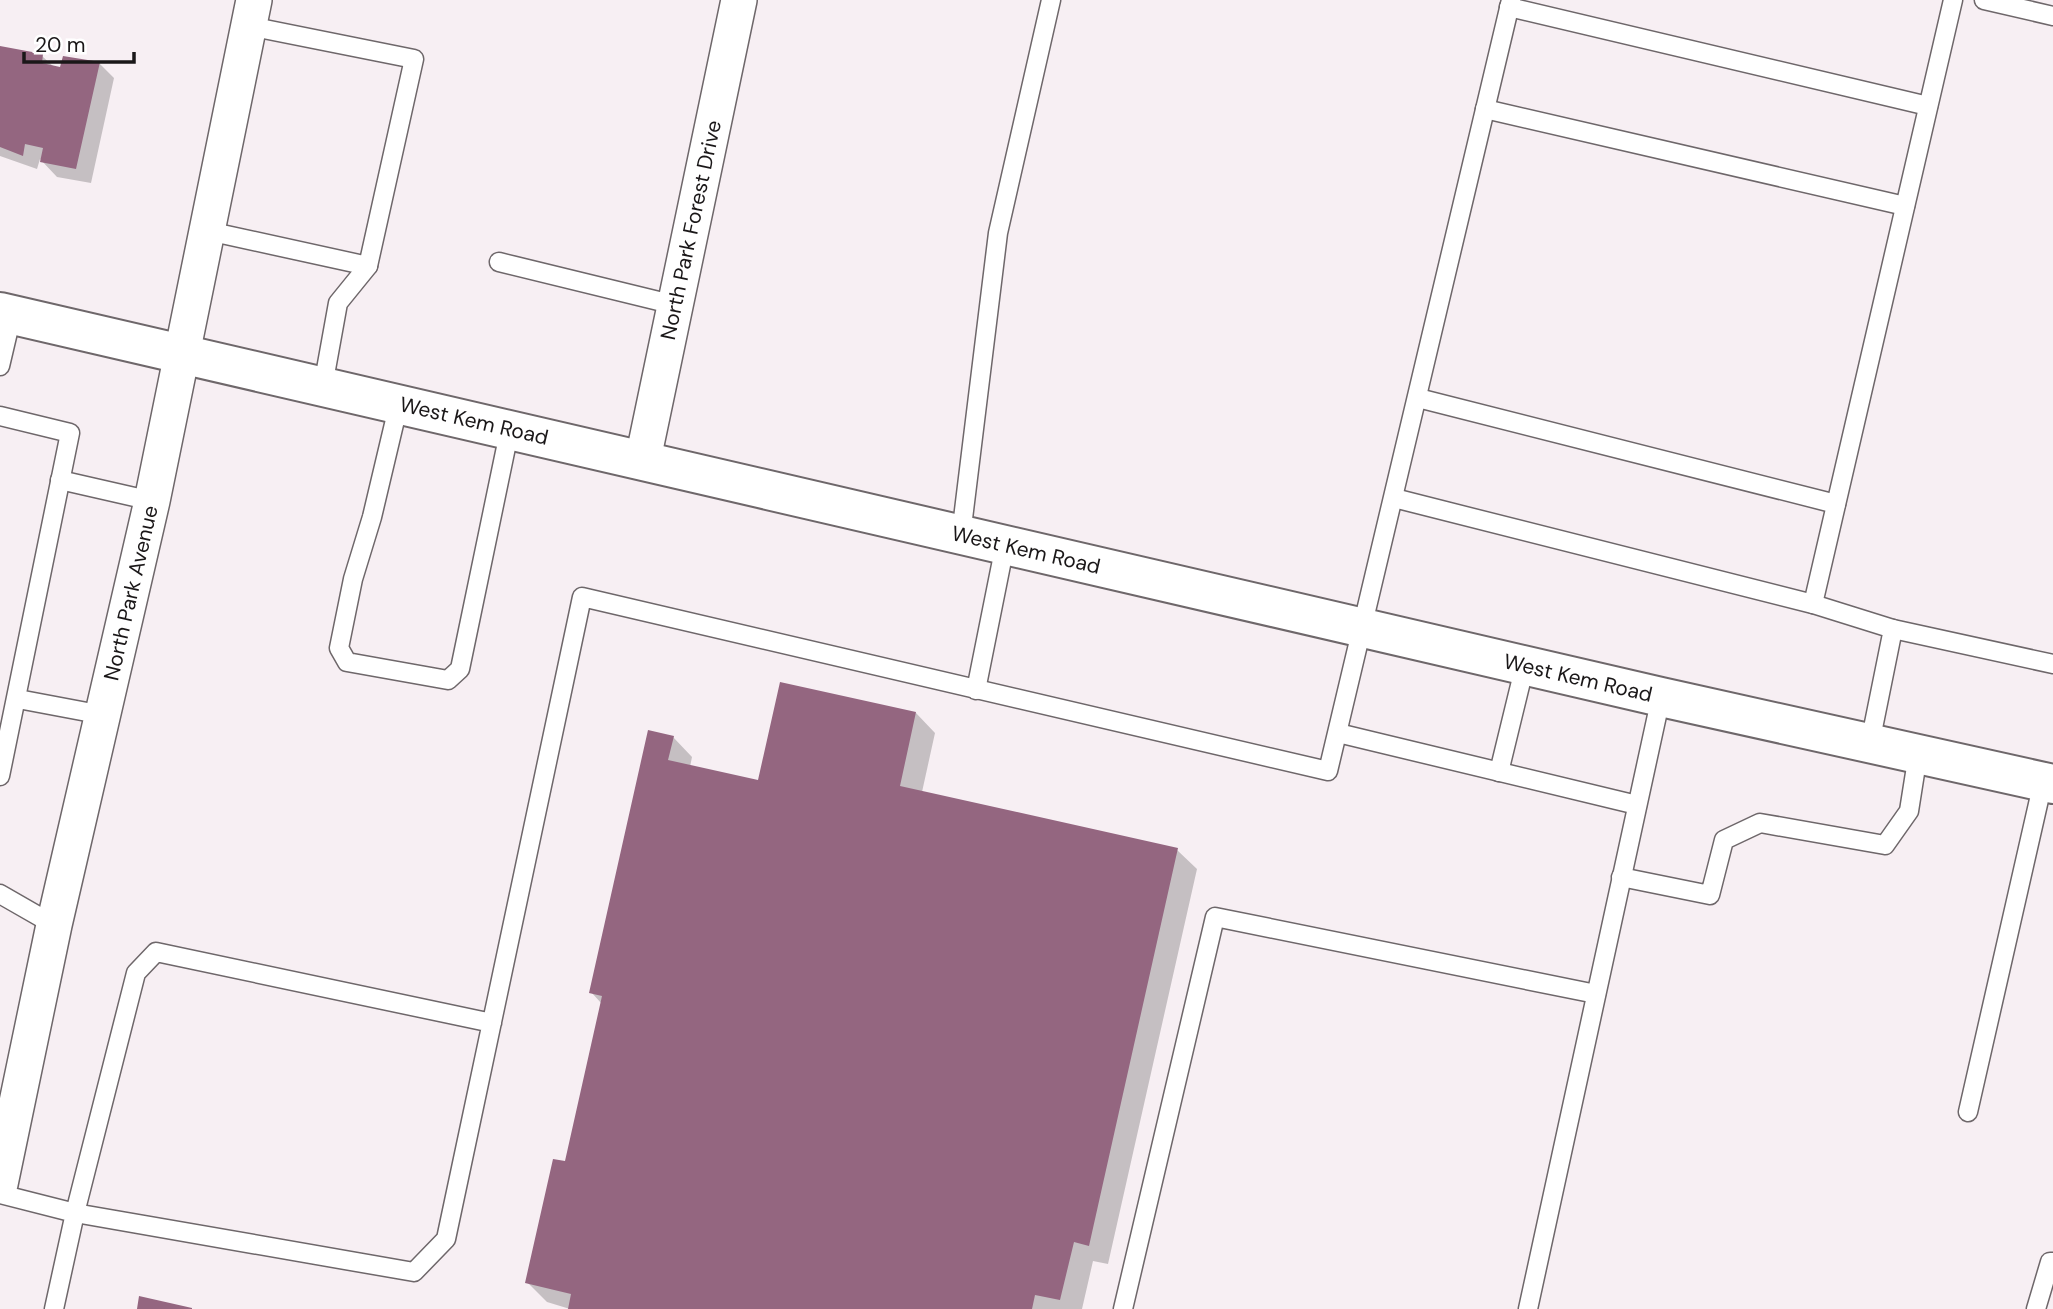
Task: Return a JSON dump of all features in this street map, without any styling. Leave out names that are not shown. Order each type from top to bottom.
[{"type":"street","name":"North Park Forest Drive","points":[[643,459],[739,0]]},
{"type":"street","name":"North Park Avenue","points":[[0,1184],[54,925],[152,500],[252,13]]},
{"type":"street","name":"West Kem Road","points":[[6,314],[510,428],[1525,666],[2048,783]]},
{"type":"lane","points":[[961,535],[998,233],[1051,0]]},
{"type":"lane","points":[[1813,604],[1953,0]]},
{"type":"lane","points":[[1983,0],[2053,16]]},
{"type":"lane","points":[[0,1194],[75,1213],[414,1272],[446,1239],[582,597],[1328,771],[1510,4],[1928,106]]},
{"type":"lane","points":[[252,13],[414,59],[368,266],[338,303],[323,386]]},
{"type":"lane","points":[[1485,109],[1905,206]]},
{"type":"lane","points":[[208,231],[368,266]]},
{"type":"lane","points":[[499,262],[675,305]]},
{"type":"lane","points":[[0,366],[6,314]]},
{"type":"lane","points":[[1418,398],[1836,504]]},
{"type":"lane","points":[[398,403],[372,517],[353,579],[339,648],[347,662],[448,680],[460,669],[510,428]]},
{"type":"lane","points":[[0,416],[70,433],[18,699],[0,776]]},
{"type":"lane","points":[[60,480],[152,500]]},
{"type":"lane","points":[[1394,498],[1813,604],[1893,629],[2053,664]]},
{"type":"lane","points":[[976,690],[1005,545]]},
{"type":"lane","points":[[1870,743],[1893,629]]},
{"type":"lane","points":[[1499,772],[1525,666]]},
{"type":"lane","points":[[1528,1309],[1661,697]]},
{"type":"lane","points":[[18,699],[103,715]]},
{"type":"lane","points":[[1338,733],[1637,805]]},
{"type":"lane","points":[[1621,877],[1710,895],[1724,840],[1760,823],[1885,845],[1909,811],[1919,754]]},
{"type":"lane","points":[[1968,1112],[2048,783]]},
{"type":"lane","points":[[0,894],[54,925]]},
{"type":"lane","points":[[1123,1309],[1215,917],[1596,994]]},
{"type":"lane","points":[[54,1309],[75,1213],[136,973],[156,951],[492,1023]]},
{"type":"lane","points":[[2035,1309],[2050,1262],[2053,1262]]},
{"type":"building","points":[[0,46],[43,54],[42,63],[60,67],[63,56],[100,62],[76,169],[40,162],[43,148],[25,144],[23,156],[0,147]]},
{"type":"building","points":[[780,682],[916,712],[900,786],[1178,848],[1089,1246],[1074,1242],[1060,1300],[1035,1295],[1032,1309],[568,1309],[571,1294],[525,1283],[553,1159],[565,1161],[602,996],[589,993],[648,730],[674,736],[668,760],[758,780]]},
{"type":"building","points":[[139,1296],[192,1308],[192,1309],[137,1309]]}]
